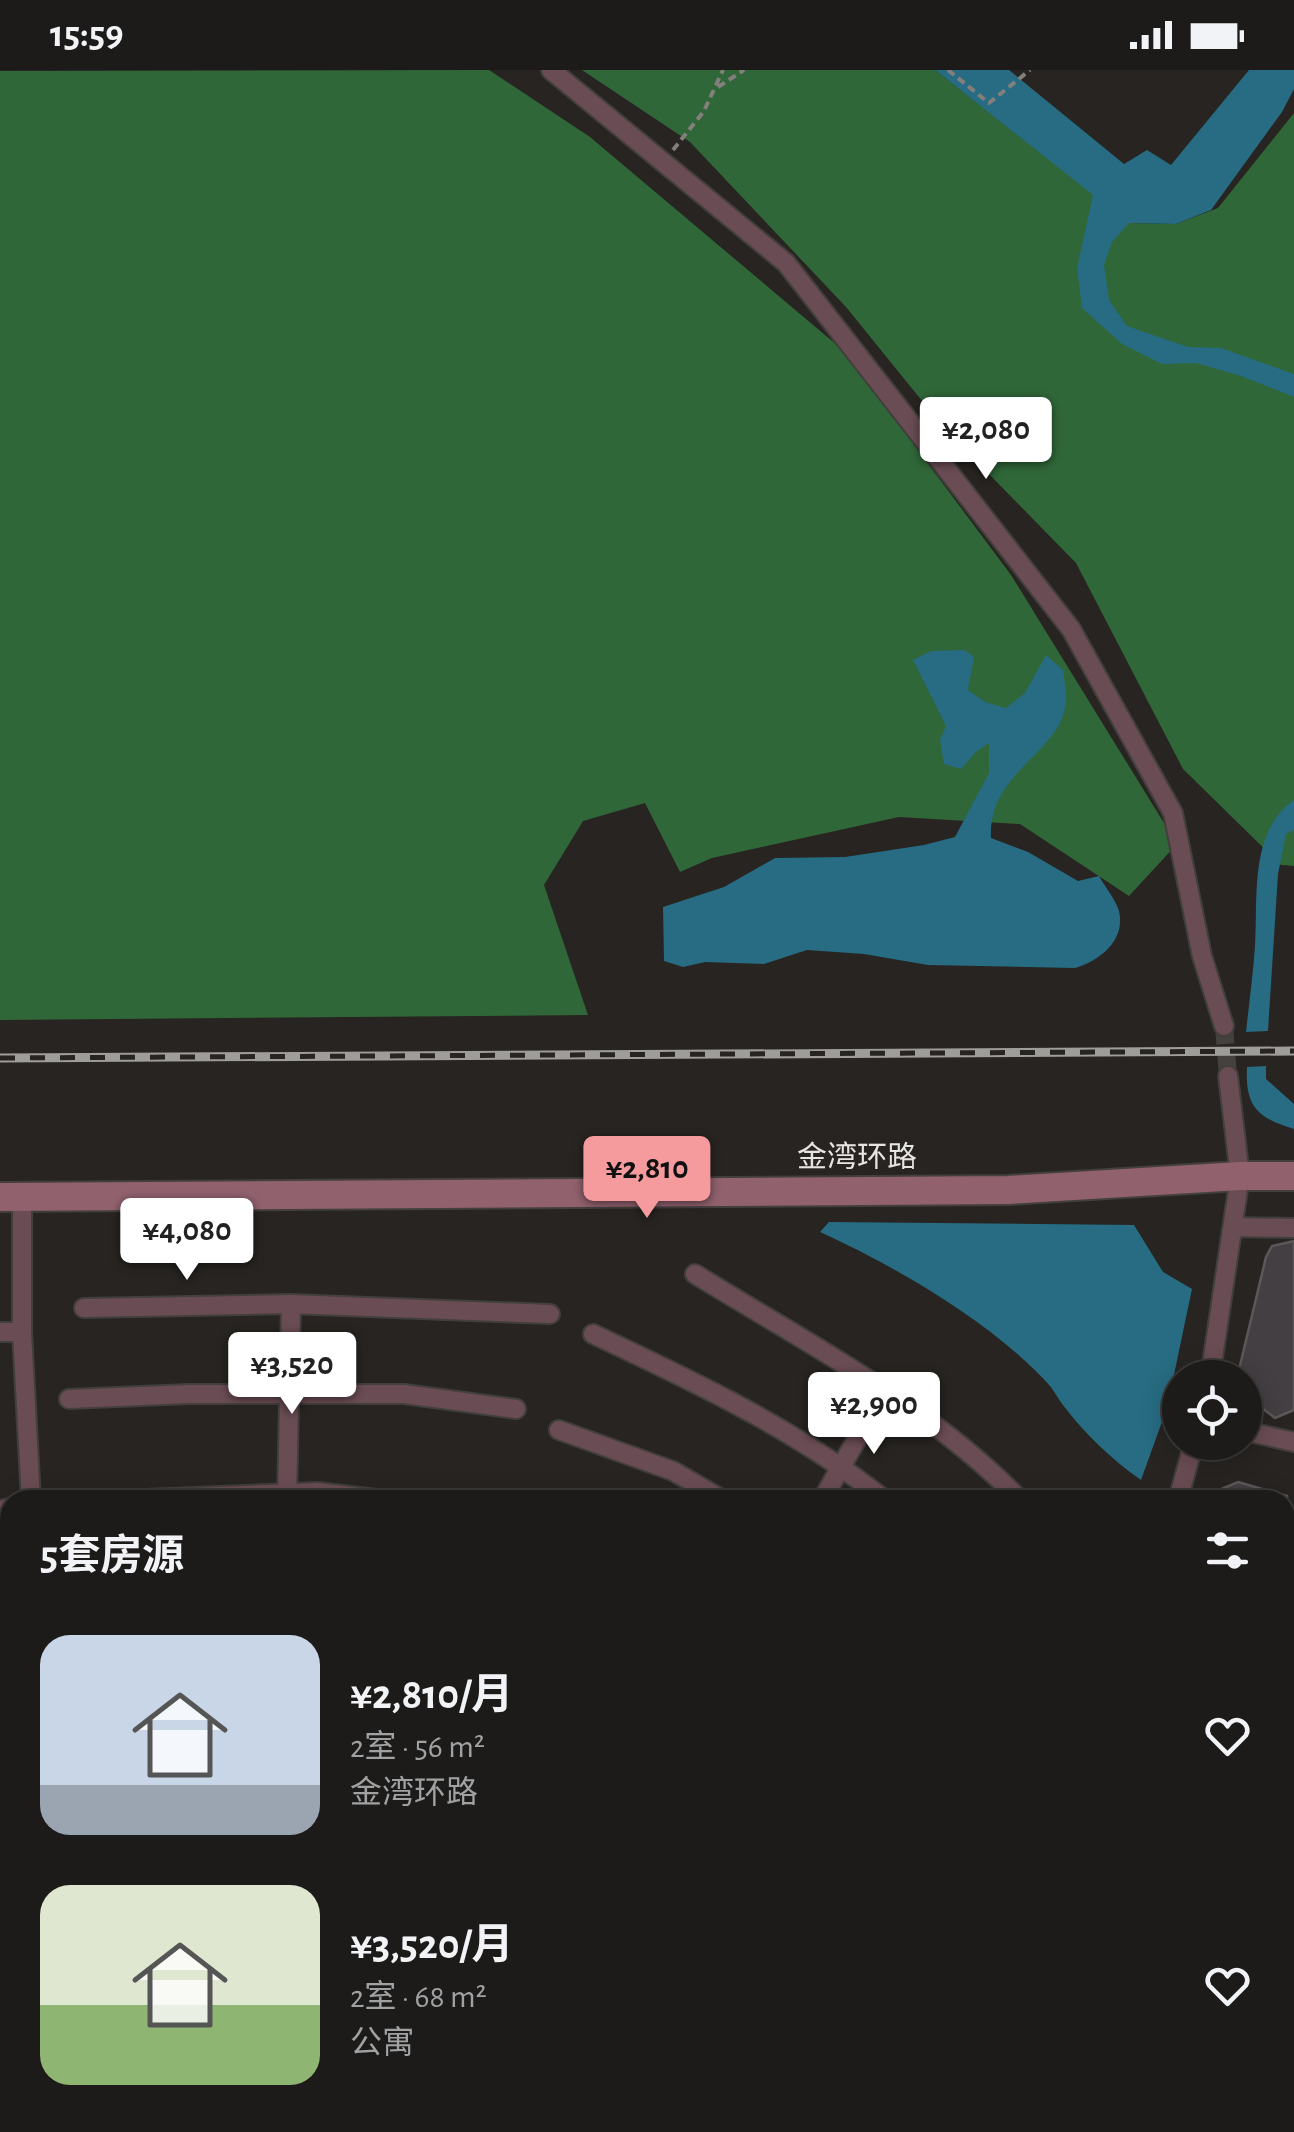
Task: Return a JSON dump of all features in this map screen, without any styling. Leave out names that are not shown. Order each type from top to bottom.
[{"type":"main road","name":"金湾环路","points":[[11,1196],[1008,1190],[1294,1176]]},
{"type":"street","points":[[552,70],[786,263],[1071,629],[1172,813],[1202,956],[1224,1026]]},
{"type":"street","points":[[1213,1360],[1240,1176],[1228,1076]]},
{"type":"street","points":[[11,1196],[30,1490]]},
{"type":"street","points":[[1233,1227],[1294,1228]]},
{"type":"street","points":[[695,1274],[886,1390],[993,1472],[1010,1490]]},
{"type":"street","points":[[287,1490],[291,1304]]},
{"type":"street","points":[[84,1308],[291,1304],[550,1314]]},
{"type":"street","points":[[0,1332],[22,1332]]},
{"type":"street","points":[[593,1334],[717,1392],[842,1466],[872,1490]]},
{"type":"street","points":[[828,1490],[886,1390]]},
{"type":"street","points":[[69,1399],[404,1394],[516,1409]]},
{"type":"street","points":[[559,1430],[673,1471],[706,1490]]},
{"type":"street","points":[[1262,1435],[1294,1442]]},
{"type":"street","points":[[1181,1490],[1189,1460]]},
{"type":"path","points":[[672,152],[704,110],[723,70]]},
{"type":"path","points":[[714,90],[744,70]]},
{"type":"path","points":[[948,70],[988,103],[1030,70]]},
{"type":"green space","points":[[489,70],[590,137],[844,351],[1011,575],[1177,844],[1129,896],[1020,824],[899,817],[712,858],[680,872],[645,803],[583,821],[544,885],[588,1015],[0,1020],[0,71]]},
{"type":"green space","points":[[582,70],[935,70],[1130,223],[1176,224],[1218,208],[1294,113],[1294,866],[1281,865],[1183,769],[1076,563],[944,428],[846,307],[690,142]]},
{"type":"water","points":[[935,70],[1009,70],[1124,164],[1147,150],[1171,165],[1249,70],[1294,70],[1294,89],[1282,112],[1211,210],[1176,224],[1129,223],[1112,242],[1104,265],[1109,300],[1127,326],[1188,347],[1221,348],[1294,374],[1294,397],[1196,363],[1162,364],[1122,344],[1082,308],[1077,268],[1093,195]]},
{"type":"water","points":[[965,650],[974,657],[968,690],[985,702],[1006,708],[1025,693],[1046,655],[1063,670],[1066,698],[1061,720],[1001,796],[993,815],[991,838],[1028,852],[1078,881],[1099,876],[1119,911],[1118,932],[1109,948],[1075,968],[928,965],[864,954],[807,950],[764,964],[705,962],[683,967],[664,961],[663,907],[724,887],[775,858],[845,857],[955,837],[989,773],[989,743],[961,769],[944,764],[940,740],[946,726],[913,660],[931,651]]},
{"type":"water","points":[[1294,800],[1294,830],[1286,834],[1278,874],[1268,1031],[1246,1032],[1263,847],[1269,829]]},
{"type":"water","points":[[1266,1066],[1266,1079],[1294,1104],[1294,1129],[1262,1115],[1251,1101],[1247,1067]]},
{"type":"water","points":[[829,1222],[1134,1225],[1163,1272],[1192,1289],[1177,1360],[1162,1360],[1162,1422],[1141,1480],[1099,1446],[1027,1363],[973,1319],[911,1279],[820,1232]]},
{"type":"building","points":[[1294,1241],[1294,1410],[1275,1418],[1262,1408],[1262,1360],[1241,1360],[1272,1246]]},
{"type":"building","points":[[1238,1482],[1266,1490],[1219,1490]]},
{"type":"tunnel","points":[[1224,1026],[1228,1076]]},
{"type":"railway","points":[[0,1058],[1294,1051]]}]
